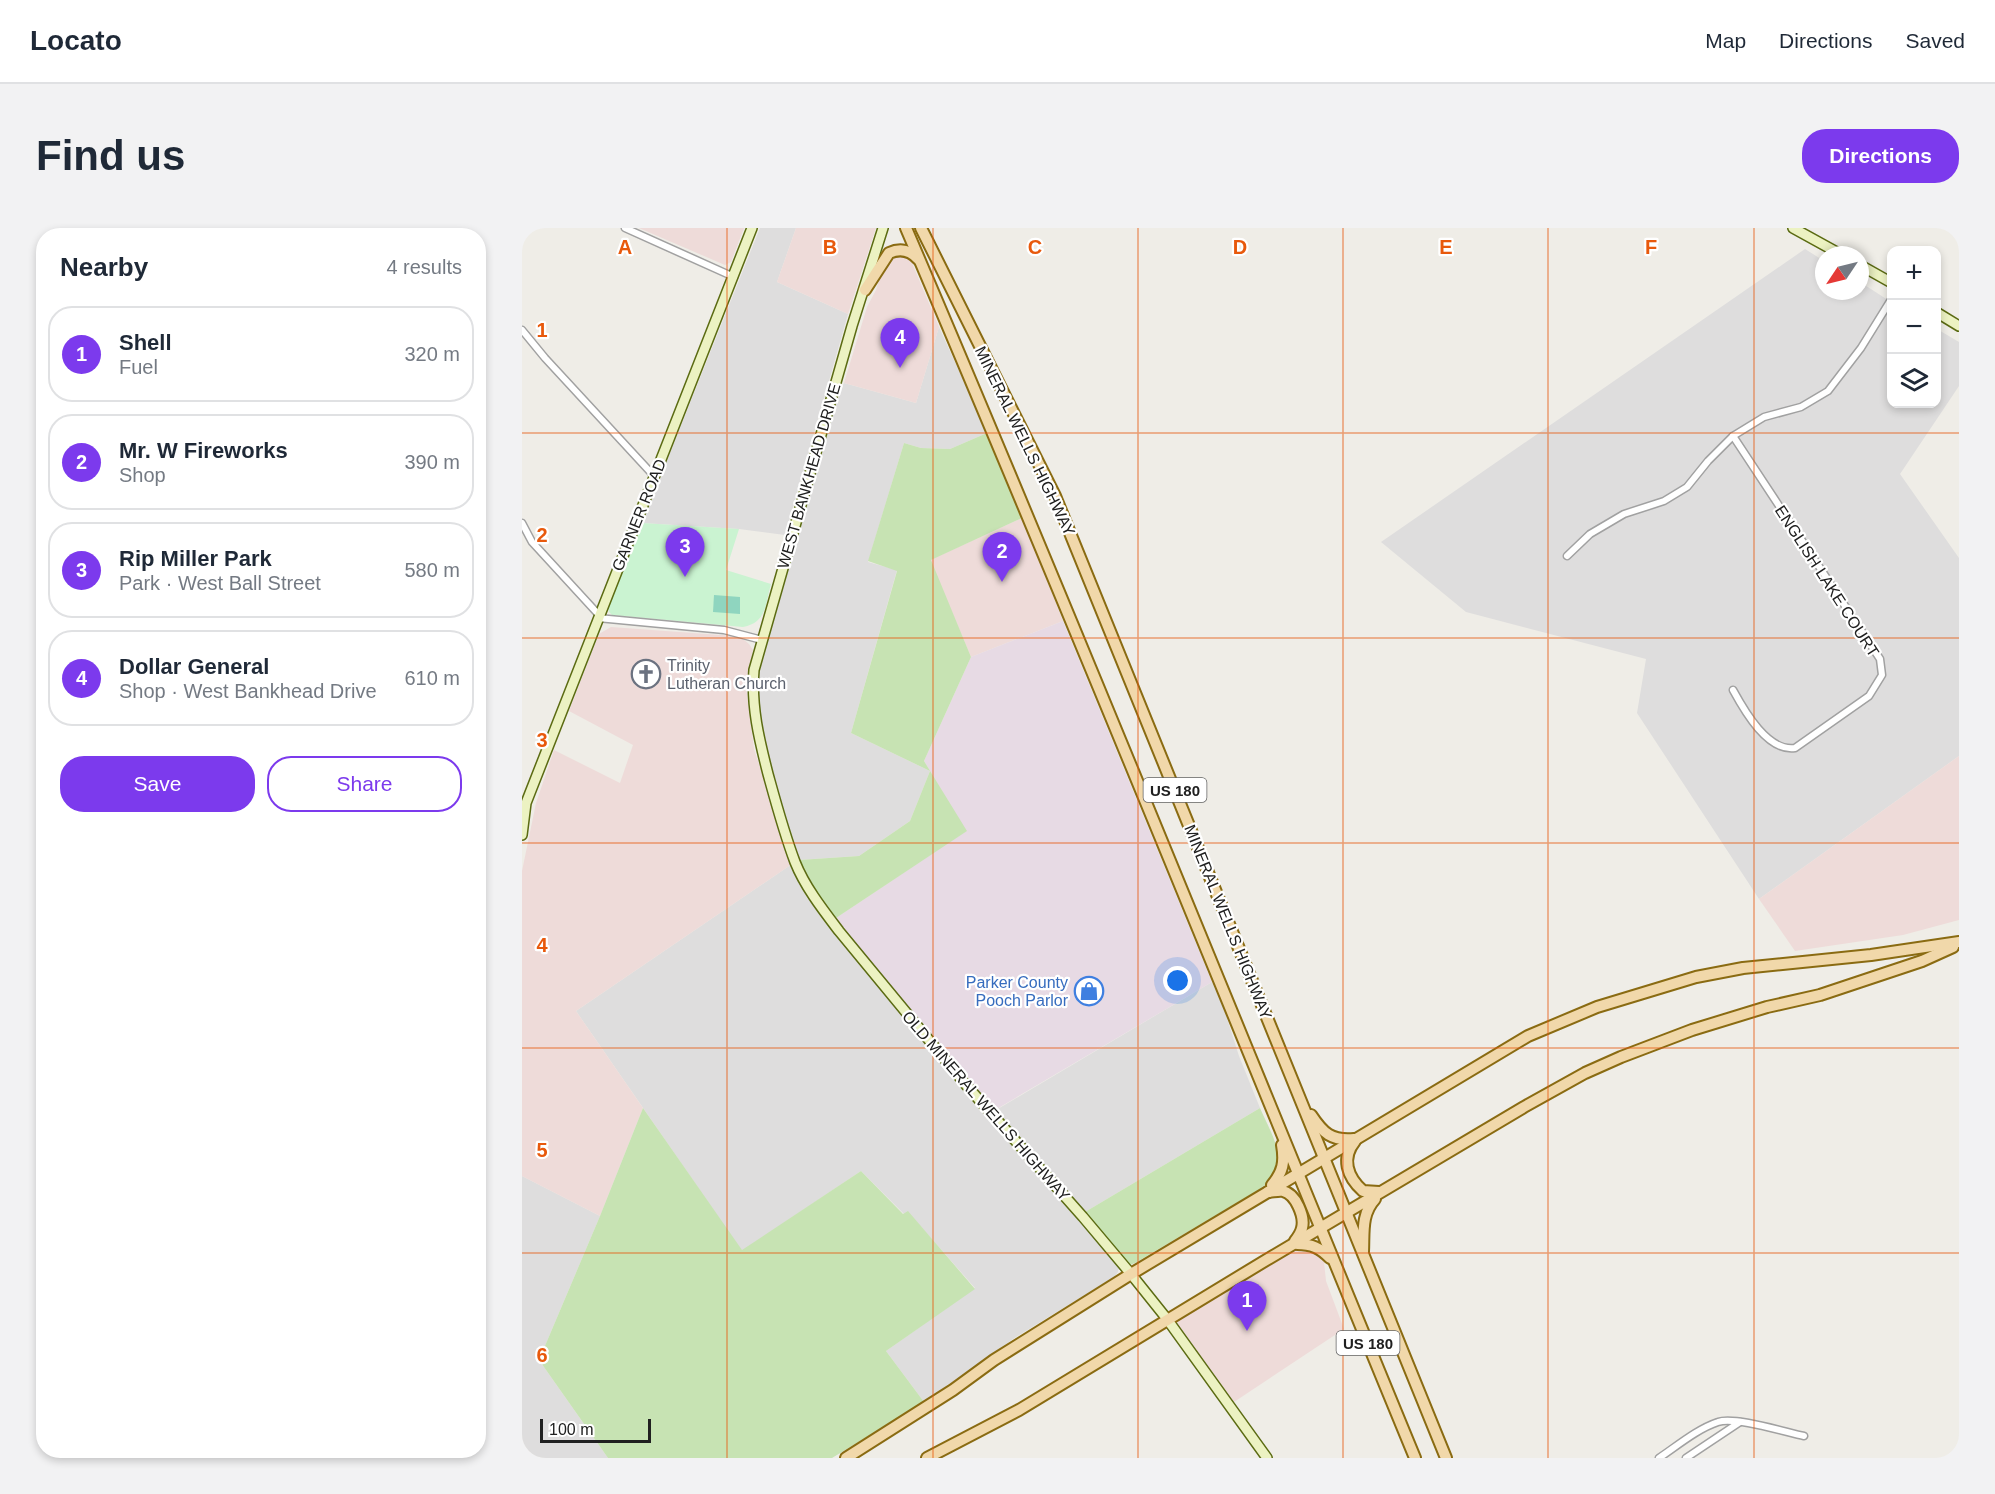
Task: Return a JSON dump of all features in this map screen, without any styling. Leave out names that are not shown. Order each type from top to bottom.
[{"type":"main road","name":"MINERAL WELLS HIGHWAY","points":[[906,228],[1130,762],[1415,1458]]},
{"type":"main road","name":"MINERAL WELLS HIGHWAY","points":[[921,228],[1055,496],[1446,1458]]},
{"type":"main road","points":[[865,290],[889,253],[907,251],[914,254],[920,261]]},
{"type":"main road","points":[[846,1458],[953,1390],[994,1360],[1131,1274],[1528,1035],[1597,1007],[1696,977],[1743,968],[1871,955],[1959,943]]},
{"type":"main road","points":[[927,1458],[1019,1410],[1381,1192],[1585,1073],[1621,1057],[1711,1024],[1767,1007],[1820,995],[1922,961],[1959,943]]},
{"type":"main road","points":[[1300,1098],[1322,1130],[1330,1136],[1342,1140],[1357,1138]]},
{"type":"main road","points":[[1266,1193],[1284,1166],[1279,1127]]},
{"type":"main road","points":[[1357,1138],[1346,1156],[1347,1169],[1356,1185],[1363,1191],[1381,1192]]},
{"type":"main road","points":[[1266,1193],[1283,1191],[1297,1204],[1303,1216],[1302,1230],[1294,1244]]},
{"type":"main road","points":[[1363,1258],[1365,1215],[1369,1206],[1381,1192]]},
{"type":"main road","points":[[1294,1244],[1309,1244],[1317,1247],[1335,1263]]},
{"type":"street","points":[[625,228],[734,277]]},
{"type":"street","name":"GARNER ROAD","points":[[522,835],[524,800],[752,228]]},
{"type":"street","name":"WEST BANKHEAD DRIVE","points":[[756,727],[752,687],[753,670],[852,326],[883,228]]},
{"type":"street","points":[[1793,228],[1826,246]]},
{"type":"street","points":[[1869,270],[1887,280]]},
{"type":"street","points":[[1567,556],[1590,534],[1624,514],[1664,501],[1687,487],[1732,436],[1764,417],[1801,407],[1828,391],[1861,348],[1891,300]]},
{"type":"street","points":[[1941,315],[1959,326]]},
{"type":"street","points":[[522,330],[654,476]]},
{"type":"street","name":"ENGLISH LAKE COURT","points":[[1732,436],[1880,659],[1882,675],[1869,696],[1795,748],[1788,749],[1774,744],[1764,736],[1732,690]]},
{"type":"street","points":[[522,523],[532,542],[598,617],[724,630],[762,640]]},
{"type":"street","name":"OLD MINERAL WELLS HIGHWAY","points":[[756,727],[777,807],[796,863],[821,907],[856,954],[969,1088],[1131,1274],[1267,1458]]},
{"type":"street","points":[[1659,1458],[1700,1431],[1720,1421],[1740,1422],[1804,1436]]},
{"type":"street","points":[[1686,1458],[1740,1422]]},
{"type":"shaded area","points":[[639,228],[744,228],[731,262],[725,265]]},
{"type":"shaded area","points":[[760,228],[796,228],[777,282],[848,314],[785,535],[739,529],[642,523]]},
{"type":"shaded area","points":[[796,228],[876,228],[848,314],[777,282]]},
{"type":"shaded area","points":[[1805,249],[1815,255],[1815,300],[1869,300],[1869,288],[1887,299],[1887,408],[1941,408],[1941,331],[1959,342],[1959,386],[1900,474],[1959,558],[1959,756],[1759,899],[1637,713],[1646,659],[1466,612],[1381,542]]},
{"type":"shaded area","points":[[898,254],[907,257],[912,263],[939,327],[916,403],[844,383],[867,307],[876,290],[884,264]]},
{"type":"shaded area","points":[[939,327],[987,433],[950,449],[921,448],[904,443],[868,562],[897,570],[851,733],[930,771],[910,821],[859,856],[799,860],[759,727],[757,698],[762,656],[833,407],[844,383],[916,403]]},
{"type":"shaded area","points":[[1022,518],[1063,621],[971,657],[930,560]]},
{"type":"shaded area","points":[[1063,621],[1212,982],[995,1110],[897,995],[836,918],[966,831],[924,761],[971,657]]},
{"type":"shaded area","points":[[611,627],[734,636],[749,644],[753,650],[746,686],[754,749],[792,864],[576,1011],[643,1108],[600,1216],[522,1176],[522,871],[536,803],[554,750],[620,783],[633,745],[569,711],[599,634]]},
{"type":"shaded area","points":[[1959,756],[1959,920],[1903,935],[1795,951],[1759,899]]},
{"type":"shaded area","points":[[792,864],[807,898],[1119,1266],[1114,1277],[1016,1337],[924,1402],[886,1351],[975,1288],[908,1212],[904,1214],[861,1171],[742,1251],[576,1011]]},
{"type":"shaded area","points":[[1212,982],[1260,1108],[1085,1212],[996,1110]]},
{"type":"shaded area","points":[[522,1176],[600,1216],[539,1360],[608,1458],[522,1458]]},
{"type":"shaded area","points":[[1300,1249],[1314,1252],[1324,1262],[1326,1281],[1344,1329],[1234,1402],[1177,1324],[1183,1314],[1266,1265]]},
{"type":"green space","points":[[987,433],[1022,518],[931,560],[971,657],[924,761],[967,831],[836,918],[820,897],[799,860],[859,856],[910,821],[930,771],[851,733],[897,571],[868,561],[904,443],[921,448],[950,449]]},
{"type":"green space","points":[[642,523],[739,529],[726,570],[771,584],[761,617],[751,625],[743,627],[612,615],[608,608]]},
{"type":"green space","points":[[714,595],[740,597],[740,614],[713,612]]},
{"type":"green space","points":[[643,1108],[742,1250],[861,1171],[903,1214],[908,1211],[975,1289],[886,1351],[924,1402],[832,1458],[608,1458],[539,1360]]},
{"type":"green space","points":[[1260,1108],[1277,1150],[1277,1167],[1271,1179],[1260,1189],[1135,1263],[1130,1265],[1126,1262],[1085,1212]]},
{"type":"place","name":"Dollar General","points":[[900,368]]},
{"type":"place","name":"Rip Miller Park","points":[[685,577]]},
{"type":"place","name":"Mr. W Fireworks","points":[[1002,582]]},
{"type":"place","name":"Trinity Lutheran Church","points":[[646,674]]},
{"type":"place","name":"Parker County Pooch Parlor","points":[[1089,991]]},
{"type":"place","name":"Shell","points":[[1247,1331]]}]
